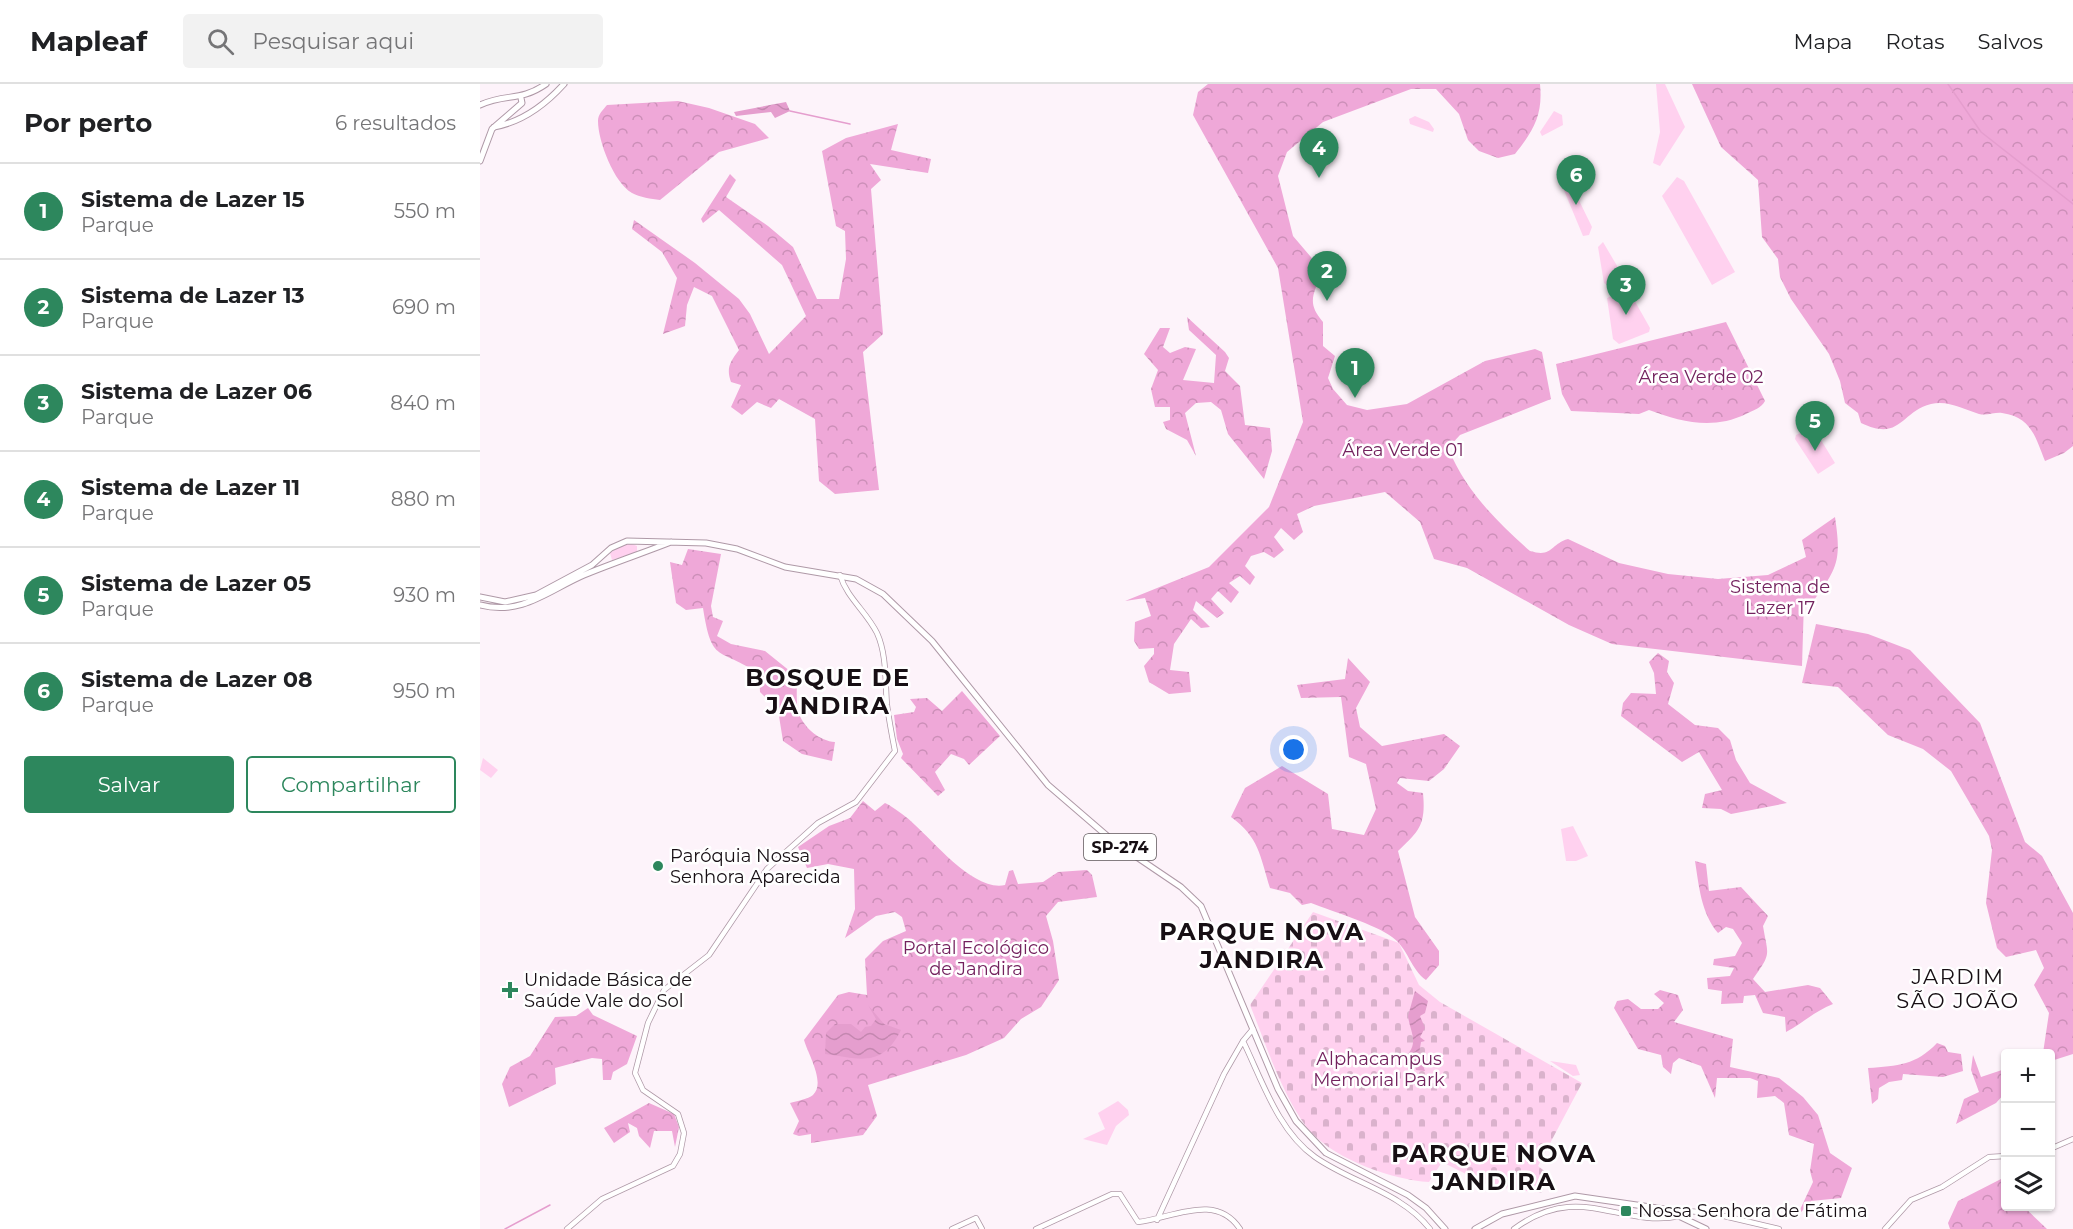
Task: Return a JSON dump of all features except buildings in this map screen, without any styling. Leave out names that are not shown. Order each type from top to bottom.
[{"type":"main road","points":[[480,105],[497,98],[521,98],[546,84]]},
{"type":"main road","points":[[494,127],[516,122],[553,96],[564,84]]},
{"type":"main road","points":[[480,160],[484,144],[494,127],[522,103],[521,98]]},
{"type":"main road","points":[[480,597],[505,602],[527,598],[592,565],[618,543],[674,540]]},
{"type":"main road","points":[[480,605],[506,607],[529,604],[571,581],[674,540]]},
{"type":"main road","name":"SP-274","points":[[674,540],[737,549],[784,567],[840,576],[871,585],[908,617],[939,649],[1048,785],[1118,846],[1181,887],[1201,906],[1287,1106],[1315,1145],[1408,1195],[1426,1208],[1445,1229]]},
{"type":"main road","points":[[634,541],[640,548],[638,555]]},
{"type":"main road","points":[[607,551],[608,560],[614,564]]},
{"type":"main road","points":[[1474,1229],[1502,1214],[1575,1196],[1664,1209],[1706,1229]]},
{"type":"street","points":[[567,1229],[602,1199],[673,1166],[680,1154],[684,1133],[678,1114],[643,1090],[635,1073],[640,1046],[655,1005],[669,984],[704,961],[767,869],[818,823],[856,802],[895,751],[887,708],[883,650],[877,633],[863,611],[845,592],[840,576]]},
{"type":"street","points":[[1156,1220],[1224,1074],[1243,1041],[1254,1029]]},
{"type":"street","points":[[1243,1041],[1284,1123],[1306,1150],[1323,1162],[1402,1203],[1430,1229]]},
{"type":"street","points":[[2055,1147],[2073,1139]]},
{"type":"street","points":[[1885,1229],[1911,1200],[1942,1187],[1989,1157],[2001,1156]]},
{"type":"street","points":[[1036,1229],[1112,1194],[1120,1194],[1138,1222],[1205,1208],[1219,1211],[1230,1217],[1240,1229]]},
{"type":"street","points":[[1508,1229],[1514,1229],[1543,1212],[1564,1208],[1593,1210],[1653,1222],[1680,1216]]},
{"type":"street","points":[[1664,1209],[1694,1210],[1779,1229]]},
{"type":"street","points":[[952,1229],[976,1218],[982,1229]]},
{"type":"green space","name":"Área Verde 01","points":[[1208,84],[1540,84],[1540,105],[1536,122],[1515,154],[1498,158],[1479,151],[1468,140],[1459,114],[1436,89],[1411,89],[1323,122],[1287,152],[1278,176],[1293,236],[1316,263],[1321,273],[1313,304],[1323,322],[1323,346],[1335,356],[1328,378],[1333,389],[1347,405],[1367,410],[1407,404],[1485,361],[1535,349],[1542,352],[1551,399],[1460,435],[1448,448],[1463,478],[1483,504],[1530,551],[1537,553],[1547,552],[1568,539],[1619,563],[1668,574],[1718,579],[1768,575],[1806,557],[1802,540],[1835,517],[1838,543],[1836,562],[1829,579],[1814,600],[1804,601],[1802,666],[1612,644],[1569,625],[1467,568],[1434,559],[1420,522],[1385,492],[1314,506],[1297,514],[1303,532],[1294,540],[1281,528],[1274,537],[1284,550],[1274,558],[1264,552],[1251,556],[1245,566],[1255,577],[1250,585],[1240,576],[1229,583],[1239,592],[1231,603],[1218,591],[1211,599],[1224,613],[1217,618],[1196,601],[1193,610],[1210,627],[1201,628],[1191,619],[1174,644],[1170,670],[1189,672],[1191,692],[1169,694],[1149,682],[1144,666],[1154,654],[1154,648],[1139,649],[1134,641],[1135,622],[1151,616],[1145,598],[1125,601],[1209,567],[1269,507],[1303,422],[1278,268],[1193,115],[1198,92]]},
{"type":"green space","points":[[1656,84],[1665,84],[1685,127],[1660,166],[1653,163],[1660,132]]},
{"type":"green space","points":[[1692,84],[2073,84],[2073,446],[2064,453],[2045,461],[2031,430],[2020,419],[2002,413],[1979,414],[1943,403],[1921,408],[1893,427],[1874,428],[1861,423],[1858,413],[1845,403],[1840,381],[1829,354],[1791,299],[1780,277],[1778,259],[1762,237],[1758,180],[1721,147]]},
{"type":"green space","points":[[678,101],[709,108],[755,124],[769,138],[719,152],[660,200],[632,193],[619,180],[608,161],[599,129],[600,114],[607,105]]},
{"type":"green space","points":[[1554,111],[1562,115],[1563,125],[1542,136],[1540,132]]},
{"type":"green space","points":[[1415,116],[1429,122],[1434,129],[1433,132],[1410,124],[1409,119]]},
{"type":"green space","points":[[898,124],[891,150],[931,159],[928,173],[870,164],[881,180],[871,189],[883,334],[863,352],[879,490],[835,494],[819,481],[815,419],[779,399],[771,408],[757,402],[742,415],[731,407],[741,385],[731,382],[729,369],[739,350],[712,296],[694,287],[687,305],[685,326],[663,334],[677,278],[662,252],[632,229],[634,220],[695,263],[739,299],[750,314],[769,354],[806,316],[782,265],[719,210],[703,223],[701,219],[730,174],[736,180],[726,197],[768,226],[793,247],[817,299],[839,299],[846,259],[845,231],[836,226],[822,151],[846,138]]},
{"type":"green space","points":[[1558,176],[1570,182],[1592,227],[1589,235],[1583,236]]},
{"type":"green space","points":[[1677,177],[1684,181],[1735,272],[1712,285],[1662,196]]},
{"type":"green space","points":[[1603,242],[1623,276],[1622,283],[1610,287],[1604,283],[1598,247]]},
{"type":"green space","points":[[1628,289],[1650,328],[1649,332],[1619,344],[1613,339],[1607,298]]},
{"type":"green space","points":[[1187,317],[1229,358],[1225,371],[1240,386],[1245,425],[1270,428],[1272,451],[1264,479],[1228,434],[1221,410],[1211,402],[1196,403],[1185,413],[1196,456],[1187,440],[1166,429],[1163,422],[1170,420],[1170,407],[1155,407],[1151,389],[1158,370],[1144,354],[1160,328],[1170,328],[1163,347],[1170,353],[1185,347],[1196,349],[1183,380],[1214,383],[1216,355],[1189,330]]},
{"type":"green space","name":"Área Verde 02","points":[[1726,322],[1765,401],[1746,414],[1734,419],[1709,423],[1685,421],[1649,410],[1639,414],[1571,411],[1562,394],[1556,364]]},
{"type":"green space","points":[[1813,427],[1835,463],[1818,474],[1795,439],[1796,435]]},
{"type":"green space","points":[[627,542],[637,546],[637,552],[612,560],[610,553]]},
{"type":"green space","points":[[688,549],[721,554],[711,606],[713,617],[723,621],[717,636],[731,644],[765,651],[796,676],[799,714],[805,725],[814,733],[835,742],[832,761],[802,754],[783,741],[778,710],[760,692],[759,674],[714,647],[706,626],[703,608],[686,610],[676,603],[670,562],[682,565]]},
{"type":"green space","points":[[1816,624],[1868,634],[1910,650],[1980,723],[2025,842],[2042,856],[2073,913],[2073,1054],[2055,1060],[2055,1049],[2044,1049],[2049,1013],[2034,985],[2044,968],[2036,950],[2006,957],[1997,948],[1986,903],[1992,850],[1989,836],[1951,771],[1923,749],[1888,735],[1838,687],[1802,683]]},
{"type":"green space","points":[[1658,653],[1669,661],[1667,672],[1674,683],[1668,704],[1695,725],[1718,728],[1730,740],[1736,760],[1750,783],[1787,803],[1731,814],[1721,809],[1702,808],[1705,794],[1722,790],[1699,752],[1682,762],[1621,716],[1623,703],[1631,693],[1656,694],[1654,673],[1649,662]]},
{"type":"green space","points":[[1348,658],[1370,682],[1356,708],[1360,727],[1382,746],[1444,734],[1460,746],[1444,769],[1429,781],[1400,778],[1397,783],[1408,791],[1423,793],[1423,813],[1419,827],[1398,851],[1415,917],[1439,951],[1439,965],[1426,980],[1397,942],[1385,932],[1311,903],[1302,905],[1290,893],[1270,888],[1261,857],[1253,840],[1248,832],[1231,817],[1245,788],[1282,766],[1328,794],[1332,829],[1364,835],[1376,809],[1366,764],[1349,757],[1341,697],[1301,698],[1297,685],[1345,679]]},
{"type":"green space","points":[[962,691],[1000,736],[969,765],[964,759],[951,754],[935,772],[945,790],[938,796],[901,758],[903,754],[897,739],[894,715],[914,712],[916,707],[910,699],[927,698],[942,711]]},
{"type":"green space","points":[[483,758],[498,770],[491,778],[480,770]]},
{"type":"green space","name":"Portal Ecológico de Jandira","points":[[863,801],[875,811],[885,803],[896,810],[912,822],[944,854],[981,881],[993,885],[1005,885],[1009,871],[1013,870],[1018,884],[1043,882],[1058,872],[1087,870],[1092,875],[1097,897],[1058,902],[1046,916],[1053,941],[1059,980],[1041,1007],[1021,1019],[1004,1038],[966,1055],[868,1085],[877,1116],[863,1135],[811,1143],[811,1134],[799,1136],[793,1134],[799,1121],[790,1103],[811,1096],[817,1090],[815,1068],[804,1040],[838,995],[849,992],[867,995],[865,959],[883,941],[906,931],[902,917],[895,912],[876,916],[845,938],[855,909],[854,869],[828,864],[807,868],[798,847],[829,826],[850,818]]},
{"type":"green space","points":[[1573,826],[1588,856],[1576,861],[1566,861],[1561,829]]},
{"type":"green space","points":[[1695,861],[1706,864],[1709,891],[1741,887],[1768,916],[1763,926],[1767,954],[1753,979],[1765,992],[1808,985],[1820,988],[1833,1004],[1786,1032],[1785,1017],[1763,1013],[1755,995],[1744,996],[1743,1003],[1721,1004],[1722,991],[1708,989],[1707,978],[1730,976],[1734,968],[1713,965],[1714,959],[1735,956],[1742,943],[1733,929],[1726,927],[1718,933],[1712,925],[1702,899]]},
{"type":"green space","name":"Alphacampus Memorial Park","points":[[1313,912],[1399,943],[1419,985],[1440,1002],[1582,1083],[1538,1166],[1552,1177],[1541,1193],[1490,1186],[1442,1162],[1429,1182],[1383,1173],[1336,1152],[1312,1133],[1302,1121],[1284,1090],[1250,1005]]},
{"type":"green space","points":[[1660,990],[1678,995],[1683,1010],[1674,1022],[1733,1039],[1730,1067],[1779,1078],[1803,1097],[1818,1115],[1830,1153],[1852,1168],[1841,1198],[1811,1201],[1812,1211],[1804,1209],[1797,1216],[1813,1182],[1810,1171],[1814,1144],[1789,1135],[1784,1103],[1775,1096],[1757,1098],[1758,1081],[1750,1078],[1717,1078],[1715,1098],[1701,1066],[1679,1058],[1673,1063],[1671,1074],[1663,1067],[1661,1055],[1638,1049],[1614,1008],[1617,1001],[1628,999],[1641,1009],[1658,1009],[1664,1003],[1654,994]]},
{"type":"green space","points":[[588,1008],[593,1015],[637,1036],[627,1064],[613,1072],[611,1080],[603,1080],[602,1059],[592,1058],[555,1068],[556,1084],[509,1107],[502,1084],[510,1067],[530,1056],[555,1017],[576,1016]]},
{"type":"green space","points":[[1937,1043],[1945,1046],[1948,1052],[1961,1054],[1963,1071],[1943,1077],[1903,1074],[1902,1080],[1889,1082],[1879,1088],[1878,1099],[1872,1104],[1868,1068],[1906,1063],[1922,1056]]},
{"type":"green space","points":[[1973,1055],[1981,1077],[2001,1070],[2001,1097],[1996,1103],[1956,1124],[1964,1099],[1979,1092],[1971,1070]]},
{"type":"green space","points":[[1550,1061],[1576,1065],[1580,1075],[1573,1076]]},
{"type":"green space","points":[[1118,1101],[1128,1110],[1129,1115],[1116,1126],[1107,1145],[1083,1139],[1105,1129],[1098,1113]]},
{"type":"green space","points":[[649,1103],[674,1114],[679,1127],[675,1147],[672,1131],[654,1131],[650,1148],[639,1136],[637,1128],[628,1123],[630,1132],[614,1143],[604,1128]]},
{"type":"green space","points":[[2001,1179],[2001,1211],[2028,1211],[2047,1229],[1950,1229],[1948,1223],[1958,1201]]},
{"type":"water","points":[[786,102],[790,111],[775,118],[771,112],[736,116],[734,112]]},
{"type":"water","points":[[1415,991],[1428,1001],[1425,1013],[1420,1016],[1425,1028],[1420,1037],[1425,1041],[1421,1042],[1419,1054],[1425,1071],[1416,1070],[1415,1065],[1405,1057],[1410,1052],[1413,1042],[1408,1016]]},
{"type":"water","points":[[868,1005],[884,1024],[901,1030],[894,1042],[878,1056],[869,1058],[849,1058],[825,1054],[826,1033],[835,1024],[851,1024],[861,1032],[865,1027],[871,1026],[876,1019]]},
{"type":"waterway","points":[[1948,84],[1981,132],[2073,204]]},
{"type":"waterway","points":[[790,111],[850,124]]},
{"type":"waterway","points":[[505,1229],[550,1205]]},
{"type":"place","name":"Sistema de Lazer 11","points":[[1319,178]]},
{"type":"place","name":"Sistema de Lazer 08","points":[[1576,205]]},
{"type":"place","name":"Sistema de Lazer 13","points":[[1327,301]]},
{"type":"place","name":"Sistema de Lazer 06","points":[[1626,315]]},
{"type":"place","name":"Sistema de Lazer 15","points":[[1355,398]]},
{"type":"place","name":"Sistema de Lazer 05","points":[[1815,451]]},
{"type":"place","name":"Paróquia Nossa Senhora Aparecida","points":[[658,866]]},
{"type":"place","name":"Unidade Básica de Saúde Vale do Sol","points":[[510,990]]},
{"type":"place","name":"Nossa Senhora de Fátima","points":[[1626,1211]]},
{"type":"district","name":"BOSQUE DE JANDIRA","points":[[828,691]]},
{"type":"district","name":"PARQUE NOVA JANDIRA","points":[[1262,945]]},
{"type":"district","name":"JARDIM SÃO JOÃO","points":[[1958,988]]},
{"type":"district","name":"PARQUE NOVA JANDIRA","points":[[1494,1167]]},
{"type":"park label","name":"Sistema de Lazer 17","points":[[1780,597]]}]
